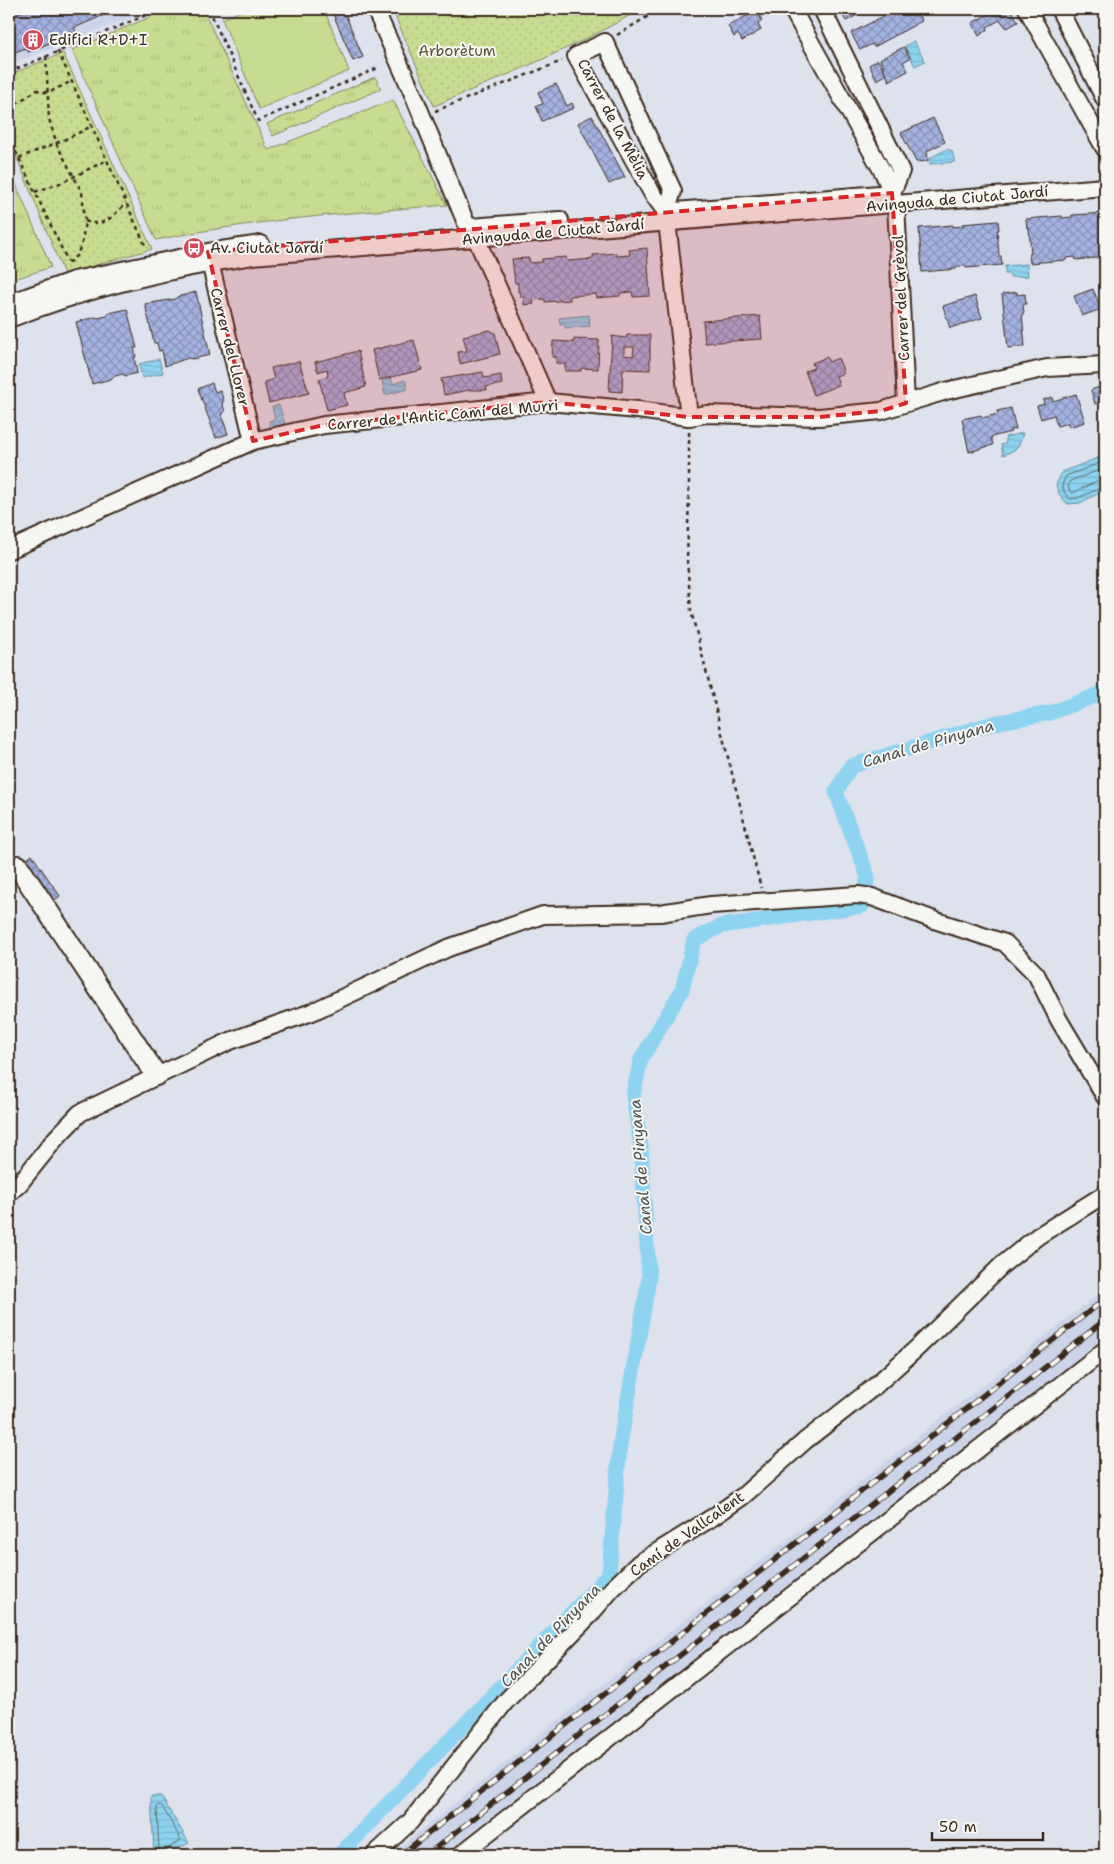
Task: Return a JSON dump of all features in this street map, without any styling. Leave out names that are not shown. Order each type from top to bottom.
[{"type":"street","points":[[375,9],[548,402]]},
{"type":"street","name":"Carrer del Grèvol","points":[[792,9],[884,174],[894,199]]},
{"type":"street","name":"Carrer del Grèvol","points":[[822,9],[901,171],[894,199],[906,404]]},
{"type":"street","points":[[1027,9],[1105,149]]},
{"type":"street","points":[[1058,9],[1105,100]]},
{"type":"street","name":"Carrer de la Mèlia","points":[[667,217],[576,56],[605,42],[673,191],[667,217],[689,417]]},
{"type":"street","name":"Avinguda de Ciutat Jardí","points":[[894,199],[1105,176]]},
{"type":"street","name":"Avinguda de Ciutat Jardí","points":[[9,303],[74,280],[209,257],[252,256],[472,233],[894,199],[1105,187]]},
{"type":"street","name":"Avinguda de Ciutat Jardí","points":[[9,319],[51,302],[180,268],[209,257]]},
{"type":"street","name":"Carrer del Llorer","points":[[209,257],[254,441]]},
{"type":"street","name":"Carrer de l'Antic Camí del Murri","points":[[9,550],[254,441],[324,425],[548,402],[638,410],[689,417],[706,414],[820,416],[881,411],[946,391],[1047,368],[1105,365]]},
{"type":"street","points":[[18,866],[156,1075]]},
{"type":"street","points":[[9,1193],[20,1183],[56,1138],[80,1113],[230,1041],[312,1012],[448,948],[543,915],[660,913],[711,906],[865,896],[1005,943],[1036,974],[1059,1020],[1105,1097]]},
{"type":"street","name":"Camí de Vallcalent","points":[[374,1855],[410,1822],[506,1701],[638,1563],[713,1517],[743,1496],[806,1440],[875,1386],[1002,1265],[1038,1236],[1105,1194]]},
{"type":"street","points":[[460,1855],[1105,1350]]},
{"type":"path","points":[[9,72],[161,9]]},
{"type":"path","points":[[209,9],[258,121],[380,67]]},
{"type":"path","points":[[605,42],[660,9]]},
{"type":"path","points":[[58,51],[146,247]]},
{"type":"path","points":[[46,56],[49,119],[56,143],[82,192],[84,221],[82,243],[77,255],[68,262]]},
{"type":"path","points":[[422,116],[576,56]]},
{"type":"path","points":[[9,108],[37,90],[48,93],[72,81]]},
{"type":"path","points":[[19,158],[92,126]]},
{"type":"path","points":[[9,137],[68,262],[74,280]]},
{"type":"path","points":[[34,192],[73,177],[107,160]]},
{"type":"path","points":[[84,221],[100,224],[108,220],[126,202]]},
{"type":"path","points":[[689,417],[687,560],[692,611],[765,902]]},
{"type":"highlighted area","points":[[892,193],[906,403],[881,411],[819,417],[689,417],[548,402],[324,425],[253,441],[208,252]]},
{"type":"shaded area","name":"Edifici R+D+I","points":[[9,9],[152,9],[9,65]]},
{"type":"shaded area","points":[[1105,1289],[1105,1337],[442,1855],[390,1855],[572,1709]]},
{"type":"green space","points":[[169,9],[203,9],[268,150],[393,100],[447,205],[264,222],[156,240],[72,50]]},
{"type":"green space","points":[[246,9],[324,9],[349,71],[259,109],[222,19]]},
{"type":"green space","name":"Arborètum","points":[[392,9],[641,9],[565,49],[434,106]]},
{"type":"green space","points":[[63,53],[152,249],[64,274],[9,138],[9,75]]},
{"type":"green space","points":[[375,77],[381,89],[273,136],[267,124]]},
{"type":"green space","points":[[9,168],[51,267],[9,281]]},
{"type":"water","points":[[914,41],[925,61],[915,66],[905,46]]},
{"type":"water","points":[[947,149],[952,151],[955,162],[930,164],[930,158]]},
{"type":"water","points":[[1027,264],[1028,276],[1010,277],[1009,274],[1005,274],[1005,266]]},
{"type":"water","points":[[589,315],[590,326],[565,328],[565,324],[560,324],[559,318]]},
{"type":"water","points":[[159,359],[163,373],[142,378],[139,364]]},
{"type":"water","points":[[391,378],[393,384],[405,380],[408,389],[385,395],[382,381]]},
{"type":"water","points":[[279,405],[285,424],[270,428],[269,421],[275,419],[272,407]]},
{"type":"water","points":[[1023,433],[1017,447],[1003,455],[1001,445],[1006,443],[1005,437]]},
{"type":"water","points":[[1105,455],[1105,490],[1080,503],[1068,504],[1060,496],[1056,485],[1062,472]]},
{"type":"water","points":[[151,1796],[161,1796],[189,1843],[163,1855],[154,1855]]},
{"type":"building","name":"Edifici R+D+I","points":[[28,9],[118,9],[74,28],[76,32],[28,52],[26,48],[12,53],[14,58],[9,60],[9,17]]},
{"type":"building","points":[[331,9],[343,9],[363,57],[353,61]]},
{"type":"building","points":[[839,9],[869,9],[846,21]]},
{"type":"building","points":[[897,9],[915,9],[922,21],[874,47],[872,44],[860,50],[851,33]]},
{"type":"building","points":[[1001,9],[1011,9],[1018,22],[1007,28],[1000,20],[987,27],[988,29],[979,36],[972,23],[994,11],[998,16],[1003,13]]},
{"type":"building","points":[[757,10],[762,21],[758,24],[761,30],[742,41],[738,34],[734,37],[728,26]]},
{"type":"building","points":[[904,47],[910,58],[903,62],[908,71],[889,81],[880,59]]},
{"type":"building","points":[[878,60],[886,75],[877,80],[869,65]]},
{"type":"building","points":[[556,84],[567,106],[572,103],[574,108],[542,121],[536,106],[543,104],[538,92]]},
{"type":"building","points":[[592,116],[625,177],[609,184],[578,123]]},
{"type":"building","points":[[933,118],[945,142],[927,151],[928,161],[916,162],[901,133]]},
{"type":"building","points":[[1105,213],[1105,257],[1076,260],[1075,257],[1066,258],[1066,260],[1030,263],[1029,228],[1027,228],[1026,219],[1062,216],[1062,218],[1072,217],[1072,215]]},
{"type":"building","points":[[998,221],[999,256],[1001,256],[1002,265],[966,268],[966,266],[956,267],[956,269],[922,272],[919,228],[953,225],[953,227],[963,226],[962,224]]},
{"type":"building","points":[[647,248],[650,296],[633,297],[632,292],[620,293],[620,296],[596,298],[596,294],[570,296],[570,300],[545,302],[545,299],[533,300],[534,304],[524,305],[524,297],[521,297],[520,292],[518,292],[518,283],[515,283],[512,259],[529,258],[530,263],[542,262],[542,259],[566,257],[567,261],[593,259],[593,255],[617,253],[617,256],[630,255],[629,250]]},
{"type":"building","points":[[1093,289],[1101,309],[1082,316],[1074,296]]},
{"type":"building","points":[[196,292],[210,355],[192,359],[188,358],[165,366],[162,350],[159,351],[157,343],[154,343],[145,304],[175,299]]},
{"type":"building","points":[[1017,292],[1017,295],[1025,294],[1026,304],[1023,304],[1024,313],[1022,314],[1025,346],[1008,348],[1002,294]]},
{"type":"building","points":[[975,296],[982,318],[950,328],[943,306]]},
{"type":"building","points":[[127,309],[137,348],[134,348],[136,357],[134,357],[137,373],[126,376],[122,374],[92,384],[76,322],[107,316],[109,313]]},
{"type":"building","points":[[760,316],[762,339],[705,343],[703,321]]},
{"type":"building","points":[[490,330],[495,333],[500,354],[460,364],[458,352],[467,351],[463,336]]},
{"type":"building","points":[[627,335],[650,335],[650,370],[623,369],[622,392],[609,391],[612,336],[626,338]],"holes":[[[624,347],[634,347],[633,356],[624,355]]]},
{"type":"building","points":[[574,339],[599,340],[598,369],[581,368],[581,371],[565,371],[565,364],[556,363],[556,357],[552,357],[553,341],[574,342]]},
{"type":"building","points":[[414,340],[422,370],[379,380],[372,350]]},
{"type":"building","points":[[358,351],[366,387],[344,393],[347,405],[327,410],[319,379],[328,376],[327,369],[318,372],[315,362]]},
{"type":"building","points":[[827,357],[829,362],[838,358],[844,373],[836,376],[839,385],[814,395],[805,371],[814,368],[812,363]]},
{"type":"building","points":[[299,361],[309,393],[269,403],[264,382],[274,379],[271,368]]},
{"type":"building","points":[[483,372],[484,378],[501,375],[502,384],[486,387],[487,390],[469,390],[444,395],[441,379]]},
{"type":"building","points":[[212,383],[215,392],[220,390],[224,401],[222,402],[225,412],[221,414],[228,434],[216,438],[198,389]]},
{"type":"building","points":[[1105,385],[1105,401],[1095,404],[1091,390]]},
{"type":"building","points":[[1076,394],[1085,422],[1069,427],[1068,423],[1057,426],[1054,415],[1041,419],[1037,406],[1044,404],[1043,400],[1052,397],[1053,401]]},
{"type":"building","points":[[1011,408],[1016,429],[991,437],[993,445],[969,452],[962,419],[981,415],[982,418],[998,414],[997,411]]},
{"type":"building","points":[[32,855],[60,896],[48,905],[21,864]]},
{"type":"waterway","name":"Canal de Pinyana","points":[[339,1855],[609,1574],[620,1445],[649,1279],[641,1147],[633,1095],[641,1059],[682,990],[694,940],[721,926],[862,906],[868,877],[836,792],[851,766],[994,723],[1050,713],[1105,692]]},
{"type":"railway","points":[[401,1855],[1105,1299]]},
{"type":"railway","points":[[427,1855],[1105,1320]]},
{"type":"place","name":"Edifici R+D+I","points":[[33,40]]},
{"type":"place","name":"Av. Ciutat Jardí","points":[[194,248]]}]
